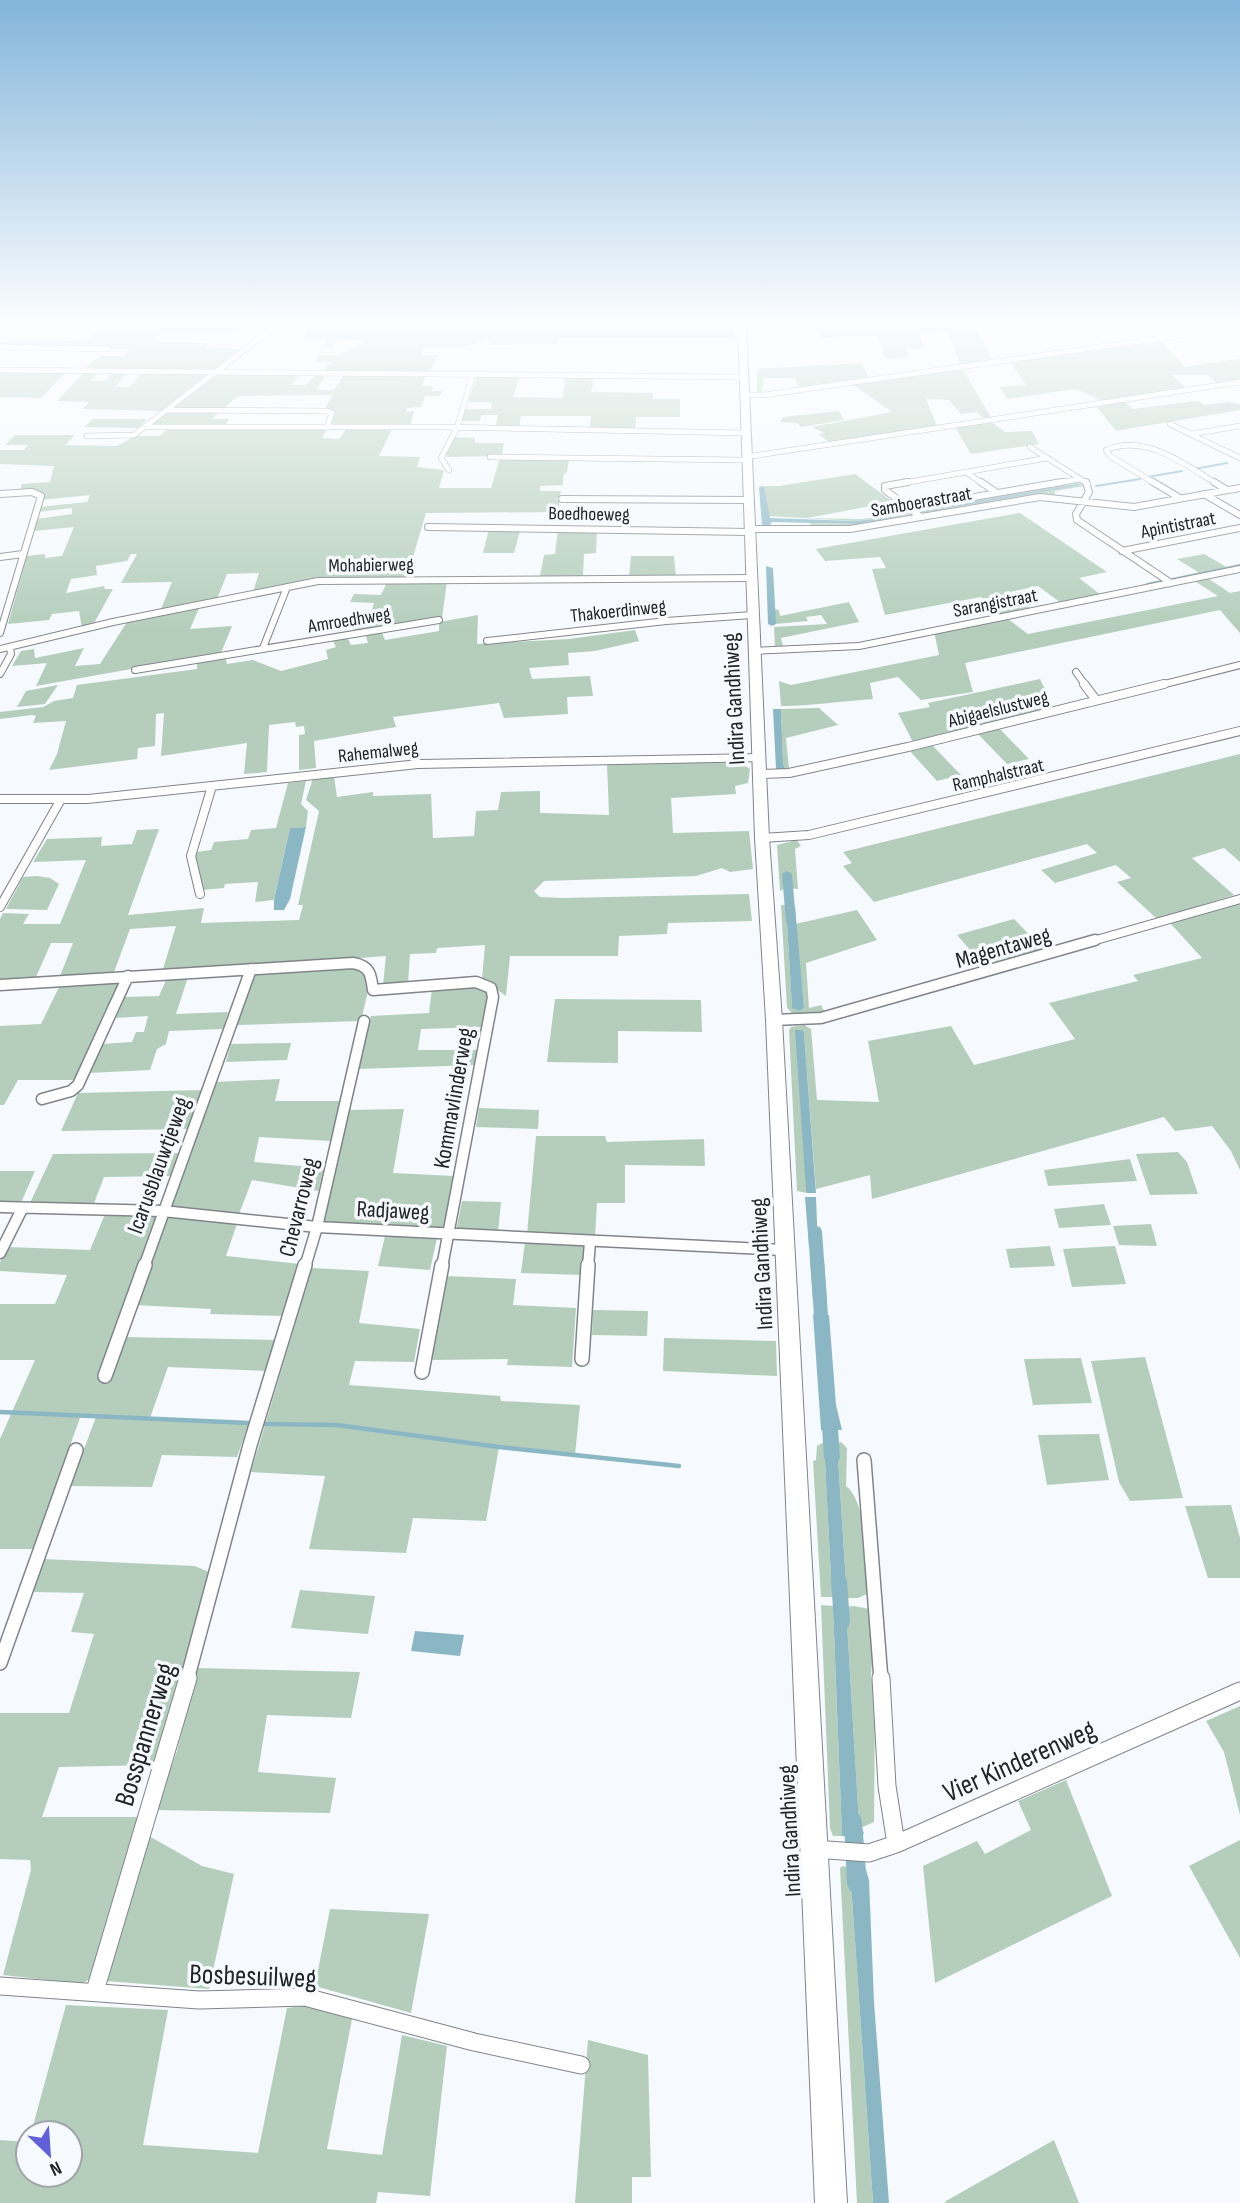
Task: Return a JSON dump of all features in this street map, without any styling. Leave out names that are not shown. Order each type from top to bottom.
[{"type":"main road","name":"Indira Gandhiweg","points":[[744,427],[751,530],[752,615],[758,650],[762,838],[774,1020],[831,2203]]},
{"type":"street","points":[[87,436],[131,436],[145,427],[457,428],[744,433]]},
{"type":"street","points":[[490,457],[746,458],[949,427]]},
{"type":"street","points":[[1176,427],[1240,458]]},
{"type":"street","points":[[1191,434],[1235,427]]},
{"type":"street","points":[[449,470],[441,458],[457,428]]},
{"type":"street","points":[[1180,498],[1116,460],[1106,450],[1129,444],[1155,449],[1227,490]]},
{"type":"street","points":[[1030,447],[1091,488],[1076,514],[1077,520],[1171,583]]},
{"type":"street","points":[[921,517],[885,489],[885,486],[1047,458]]},
{"type":"street","points":[[966,472],[998,493]]},
{"type":"street","points":[[909,508],[1080,479]]},
{"type":"street","name":"Samboerastraat","points":[[751,530],[850,529],[1040,497],[1127,507],[1240,488]]},
{"type":"street","points":[[0,494],[32,492],[41,496],[0,633]]},
{"type":"street","points":[[1204,494],[1240,515]]},
{"type":"street","points":[[562,499],[748,500]]},
{"type":"street","name":"Boedhoeweg","points":[[428,527],[751,530]]},
{"type":"street","name":"Apintistraat","points":[[1122,551],[1240,528]]},
{"type":"street","points":[[0,557],[23,555]]},
{"type":"street","name":"Sarangistraat","points":[[758,650],[859,646],[1240,569]]},
{"type":"street","name":"Mohabierweg","points":[[0,649],[113,622],[318,581],[751,578]]},
{"type":"street","name":"Amroedhweg","points":[[263,648],[287,587]]},
{"type":"street","name":"Thakoerdinweg","points":[[487,641],[666,621],[752,615]]},
{"type":"street","name":"Amroedhweg","points":[[135,670],[439,620]]},
{"type":"street","points":[[0,674],[11,654],[10,647]]},
{"type":"street","name":"Abigaelslustweg","points":[[761,766],[801,771],[1240,665]]},
{"type":"street","points":[[1076,672],[1096,700]]},
{"type":"street","name":"Ramphalstraat","points":[[762,838],[809,835],[1240,731]]},
{"type":"street","name":"Rahemalweg","points":[[0,799],[60,801],[418,764],[761,766]]},
{"type":"street","points":[[200,894],[191,854],[212,786]]},
{"type":"street","points":[[0,907],[60,801]]},
{"type":"street","name":"Magentaweg","points":[[774,1020],[821,1018],[1240,899]]},
{"type":"street","name":"Kommavlinderweg","points":[[251,970],[353,963],[363,965],[371,973],[373,990],[476,982],[491,988],[493,996],[422,1373]]},
{"type":"street","points":[[0,985],[251,970]]},
{"type":"street","name":"Icarusblauwtjeweg","points":[[105,1376],[251,970]]},
{"type":"street","points":[[42,1099],[71,1091],[78,1084],[128,976]]},
{"type":"street","name":"Chevarroweg","points":[[239,1490],[263,1401],[317,1227],[364,1021]]},
{"type":"street","name":"Radjaweg","points":[[0,1207],[163,1211],[317,1227],[784,1250]]},
{"type":"street","points":[[0,1253],[22,1209]]},
{"type":"street","points":[[582,1359],[590,1242]]},
{"type":"street","points":[[0,1663],[76,1450]]},
{"type":"street","points":[[864,1460],[887,1786],[896,1844]]},
{"type":"street","name":"Bosspannerweg","points":[[96,1991],[159,1769],[170,1745],[239,1490]]},
{"type":"street","name":"Vier Kinderenweg","points":[[814,1849],[869,1853],[896,1844],[1240,1691]]},
{"type":"street","name":"Bosbesuilweg","points":[[0,1986],[199,2000],[304,1997],[474,2042],[581,2065]]},
{"type":"green space","points":[[84,427],[139,427],[138,428]]},
{"type":"green space","points":[[495,427],[519,427],[519,429],[495,429]]},
{"type":"green space","points":[[590,427],[635,427],[635,430],[590,430]]},
{"type":"green space","points":[[812,427],[938,428],[832,444],[818,434],[824,433]]},
{"type":"green space","points":[[955,427],[998,427],[1005,432],[1032,431],[1039,444],[971,454]]},
{"type":"green space","points":[[1113,427],[1141,427],[1116,431]]},
{"type":"green space","points":[[168,428],[327,429],[322,438],[339,439],[346,429],[392,429],[379,456],[420,457],[417,467],[444,470],[439,488],[491,488],[500,458],[569,459],[567,472],[563,475],[563,485],[540,486],[540,491],[561,491],[560,498],[555,499],[560,500],[558,512],[426,513],[407,577],[316,579],[253,592],[259,573],[227,574],[217,599],[160,611],[172,582],[121,583],[137,554],[131,554],[127,561],[96,566],[97,575],[71,579],[66,593],[104,586],[105,589],[113,589],[93,625],[82,628],[79,611],[52,614],[49,620],[8,624],[27,556],[62,556],[74,527],[34,531],[36,519],[72,514],[72,508],[38,512],[39,507],[87,502],[90,495],[41,500],[20,490],[22,484],[50,482],[54,466],[0,464],[0,450],[24,450],[28,445],[5,445],[15,435],[75,435],[65,445],[117,446],[135,436],[160,436]]},
{"type":"green space","points":[[453,437],[475,438],[475,443],[504,443],[502,456],[446,457]]},
{"type":"green space","points":[[855,474],[893,502],[807,518],[863,519],[907,511],[914,515],[860,526],[811,528],[810,523],[858,524],[906,515],[856,521],[767,516],[764,486]]},
{"type":"green space","points":[[1079,481],[1086,486],[1055,491],[1055,496],[923,514],[916,511],[917,508]]},
{"type":"green space","points":[[1020,513],[1107,572],[1079,578],[1101,595],[1061,603],[1038,586],[1010,592],[1031,609],[1000,615],[981,597],[885,615],[872,569],[886,568],[880,557],[825,561],[816,549]]},
{"type":"green space","points":[[489,529],[520,531],[514,553],[483,553]]},
{"type":"green space","points":[[558,530],[597,530],[596,553],[584,554],[583,576],[540,576],[544,555],[555,554]]},
{"type":"green space","points":[[1204,554],[1230,569],[1203,575],[1177,559]]},
{"type":"green space","points":[[631,556],[674,556],[676,577],[629,576]]},
{"type":"green space","points":[[1206,577],[1230,593],[1240,591],[1240,633],[1220,610],[965,663],[973,692],[921,700],[898,677],[870,683],[873,699],[781,706],[779,681],[791,685],[939,655],[934,631],[1005,617],[1028,634],[1218,596],[1193,580]]},
{"type":"green space","points":[[447,581],[442,618],[353,632],[358,620],[369,619],[374,603],[350,602],[354,594],[381,595],[387,582]]},
{"type":"green space","points":[[849,602],[859,622],[781,638],[783,646],[775,647],[774,627],[827,624],[821,615],[806,617],[808,621],[775,624],[774,609],[779,610],[780,616]]},
{"type":"green space","points":[[200,606],[190,629],[232,626],[221,653],[36,686],[47,663],[12,666],[21,651],[34,649],[35,658],[84,648],[75,666],[100,664],[127,622]]},
{"type":"green space","points":[[478,615],[477,644],[569,639],[635,630],[639,641],[595,651],[568,653],[569,665],[529,668],[532,679],[590,676],[593,696],[567,697],[568,714],[504,718],[499,703],[393,717],[396,727],[314,741],[316,768],[299,770],[299,735],[305,734],[304,726],[296,727],[295,722],[269,725],[267,772],[244,774],[247,743],[161,756],[164,713],[156,714],[155,746],[138,748],[137,759],[49,770],[57,754],[66,721],[33,723],[36,716],[32,715],[0,719],[0,712],[43,707],[54,701],[73,698],[77,685],[197,669],[197,661],[225,656],[227,664],[253,660],[281,671],[328,659],[326,650],[336,647],[332,639],[347,637],[351,645],[368,643],[365,633],[381,631],[385,640],[439,631],[439,622]]},
{"type":"green space","points":[[1040,679],[1054,708],[914,744],[898,713],[930,707],[928,703]]},
{"type":"green space","points":[[58,685],[45,704],[17,707],[26,691]]},
{"type":"green space","points":[[819,708],[838,725],[786,738],[789,769],[785,769],[781,709]]},
{"type":"green space","points":[[997,726],[1029,759],[1007,764],[976,732]]},
{"type":"green space","points":[[930,743],[961,775],[937,781],[908,749]]},
{"type":"green space","points":[[1240,754],[1240,862],[1224,848],[1192,858],[1234,895],[1157,919],[1117,882],[1131,878],[1116,865],[1055,883],[1041,870],[1097,853],[1087,844],[874,902],[843,866],[852,863],[843,852]]},
{"type":"green space","points":[[741,763],[750,769],[748,783],[735,786],[736,794],[671,798],[673,833],[749,831],[753,869],[730,872],[722,868],[696,876],[544,881],[534,891],[540,897],[563,898],[749,894],[752,921],[668,923],[667,934],[619,936],[618,956],[510,956],[506,996],[482,979],[485,945],[437,948],[436,953],[410,954],[408,984],[383,985],[386,956],[244,967],[163,969],[176,926],[130,929],[114,972],[60,976],[73,943],[51,943],[36,977],[0,979],[0,919],[3,913],[29,914],[23,924],[60,924],[86,860],[33,862],[47,839],[102,837],[101,846],[132,844],[137,830],[159,829],[128,915],[204,908],[201,923],[299,920],[303,905],[298,905],[319,811],[306,800],[313,778],[334,776],[337,797],[373,792],[373,796],[431,794],[433,838],[474,836],[476,811],[498,810],[501,792],[540,791],[540,813],[609,815],[607,764]]},
{"type":"green space","points":[[306,781],[301,804],[308,811],[306,827],[290,828],[274,900],[255,902],[258,882],[225,884],[224,888],[202,890],[194,858],[196,852],[211,850],[214,842],[248,839],[251,830],[276,828],[288,783]]},
{"type":"green space","points":[[797,840],[801,846],[795,849],[798,889],[785,888],[780,891],[777,845]]},
{"type":"green space","points":[[23,877],[50,878],[59,884],[47,910],[6,909]]},
{"type":"green space","points":[[1240,902],[1240,1170],[1231,1151],[1212,1126],[1175,1131],[1164,1117],[872,1199],[870,1175],[816,1189],[804,1033],[796,1030],[807,1193],[797,1191],[789,1030],[791,1027],[804,1025],[811,1029],[817,1100],[879,1102],[868,1041],[951,1026],[974,1065],[1075,1039],[1049,1003],[1138,981],[1133,975],[1202,958],[1170,923]]},
{"type":"green space","points":[[781,905],[786,905],[792,1007],[800,1011],[804,1008],[795,924],[857,910],[877,940],[806,963],[809,1008],[821,1005],[825,1013],[794,1015],[787,1008]]},
{"type":"green space","points":[[1014,919],[1045,951],[985,967],[957,935]]},
{"type":"green space","points":[[353,966],[367,974],[368,991],[361,1021],[237,1025],[251,979],[255,974]]},
{"type":"green space","points":[[188,977],[176,1014],[228,1012],[223,1029],[169,1031],[166,1044],[157,1049],[150,1070],[89,1073],[102,1044],[132,1042],[136,1032],[144,1032],[148,1016],[116,1018],[125,997],[159,996],[167,978]]},
{"type":"green space","points":[[124,979],[77,1080],[18,1080],[4,1105],[0,1105],[0,1026],[41,1024],[61,983]]},
{"type":"green space","points":[[477,985],[488,990],[484,1027],[421,1029],[418,1050],[477,1050],[475,1065],[358,1069],[371,1016],[429,1013],[432,988]]},
{"type":"green space","points":[[555,999],[701,1000],[702,1032],[618,1031],[618,1063],[547,1062]]},
{"type":"green space","points":[[291,1043],[287,1060],[226,1062],[231,1044]]},
{"type":"green space","points":[[280,1079],[275,1101],[342,1101],[332,1141],[259,1137],[254,1162],[324,1168],[318,1191],[252,1180],[239,1214],[169,1208],[215,1082]]},
{"type":"green space","points":[[203,1090],[189,1129],[61,1131],[78,1093]]},
{"type":"green space","points":[[479,1108],[539,1110],[538,1129],[476,1127]]},
{"type":"green space","points":[[404,1109],[393,1173],[454,1176],[445,1230],[323,1223],[349,1110]]},
{"type":"green space","points":[[536,1136],[605,1136],[607,1142],[704,1139],[705,1166],[625,1165],[625,1203],[597,1203],[595,1237],[527,1234]]},
{"type":"green space","points":[[1178,1152],[1187,1162],[1198,1194],[1150,1195],[1136,1154]]},
{"type":"green space","points":[[180,1153],[171,1176],[104,1177],[93,1206],[29,1205],[53,1154]]},
{"type":"green space","points":[[1130,1159],[1137,1181],[1048,1186],[1044,1170]]},
{"type":"green space","points":[[0,1171],[35,1171],[20,1205],[0,1204]]},
{"type":"green space","points":[[462,1201],[501,1202],[498,1233],[456,1231]]},
{"type":"green space","points":[[1104,1204],[1111,1225],[1059,1228],[1054,1209]]},
{"type":"green space","points":[[105,1214],[158,1216],[98,1380],[108,1381],[123,1337],[277,1340],[268,1371],[168,1367],[150,1418],[249,1423],[237,1457],[162,1455],[152,1487],[70,1486],[96,1417],[81,1415],[33,1549],[0,1549],[0,1439],[35,1360],[0,1360],[0,1304],[55,1304],[67,1275],[0,1271],[0,1262],[8,1247],[90,1250]]},
{"type":"green space","points":[[167,1215],[238,1221],[226,1256],[300,1264],[284,1316],[210,1314],[211,1309],[135,1305]]},
{"type":"green space","points":[[1151,1224],[1157,1246],[1119,1245],[1113,1226]]},
{"type":"green space","points":[[385,1236],[437,1238],[430,1270],[378,1266]]},
{"type":"green space","points":[[525,1242],[585,1245],[582,1275],[521,1273]]},
{"type":"green space","points":[[1050,1246],[1055,1266],[1010,1268],[1006,1249]]},
{"type":"green space","points":[[1115,1246],[1126,1284],[1072,1287],[1063,1249]]},
{"type":"green space","points":[[312,1268],[369,1271],[359,1323],[420,1329],[414,1362],[355,1361],[349,1385],[500,1396],[501,1401],[580,1405],[575,1455],[499,1447],[486,1521],[413,1518],[406,1553],[309,1549],[325,1476],[251,1472]]},
{"type":"green space","points":[[446,1276],[516,1279],[513,1305],[576,1308],[572,1367],[507,1365],[508,1359],[432,1360]]},
{"type":"green space","points":[[593,1310],[648,1311],[647,1336],[592,1335]]},
{"type":"green space","points":[[664,1338],[776,1341],[777,1376],[663,1371]]},
{"type":"green space","points":[[1145,1357],[1183,1498],[1130,1501],[1119,1482],[1091,1361]]},
{"type":"green space","points":[[1081,1358],[1092,1403],[1033,1405],[1024,1359]]},
{"type":"green space","points":[[1099,1434],[1109,1480],[1047,1485],[1038,1435]]},
{"type":"green space","points":[[824,1442],[832,1597],[821,1597],[813,1461],[816,1460],[817,1446]]},
{"type":"green space","points":[[841,1442],[847,1448],[846,1486],[858,1506],[865,1536],[867,1594],[858,1598],[847,1598],[837,1443]]},
{"type":"green space","points":[[1231,1505],[1240,1538],[1240,1578],[1208,1578],[1185,1506]]},
{"type":"green space","points":[[43,1559],[195,1566],[211,1573],[157,1765],[59,1767],[42,1817],[140,1817],[91,1978],[82,1984],[3,1975],[31,1870],[30,1860],[0,1859],[0,1713],[69,1713],[94,1634],[71,1632],[84,1593],[32,1592]]},
{"type":"green space","points":[[300,1590],[375,1596],[368,1634],[291,1628]]},
{"type":"green space","points":[[821,1605],[833,1606],[842,1836],[833,1836],[830,1828]]},
{"type":"green space","points":[[846,1607],[869,1609],[873,1646],[871,1675],[875,1709],[874,1822],[863,1827],[859,1823]]},
{"type":"green space","points":[[197,1668],[360,1672],[351,1718],[267,1715],[258,1772],[336,1778],[330,1813],[155,1810],[177,1751]]},
{"type":"green space","points":[[1240,1706],[1240,1815],[1224,1752],[1206,1721]]},
{"type":"green space","points":[[1066,1780],[1112,1896],[935,1983],[923,1866],[977,1841],[985,1854],[1031,1830],[1018,1801]]},
{"type":"green space","points":[[149,1836],[202,1866],[234,1874],[209,1989],[105,1981]]},
{"type":"green space","points":[[1240,1840],[1240,1958],[1189,1866]]},
{"type":"green space","points":[[840,1868],[850,1868],[873,2203],[857,2203]]},
{"type":"green space","points":[[330,1909],[429,1914],[411,2013],[315,1986]]},
{"type":"green space","points":[[66,2005],[168,2010],[143,2145],[258,2153],[287,2008],[308,2005],[352,2019],[327,2149],[382,2155],[402,2035],[447,2046],[430,2196],[378,2192],[376,2203],[0,2203],[0,2140],[14,2141],[14,2189],[84,2189],[84,2119],[35,2119]]},
{"type":"green space","points":[[588,2040],[648,2055],[651,2177],[632,2177],[632,2203],[575,2203]]},
{"type":"green space","points":[[1054,2140],[1079,2203],[945,2203],[946,2201]]},
{"type":"water","points":[[764,486],[770,518],[856,521],[907,515],[858,524],[772,522],[769,526],[762,526],[759,487]]},
{"type":"water","points":[[773,709],[781,709],[785,769],[776,769]]},
{"type":"water","points":[[306,827],[290,899],[284,910],[274,910],[290,828]]},
{"type":"water","points":[[786,905],[795,906],[804,1008],[800,1011],[792,1008]]},
{"type":"water","points":[[795,1030],[802,1030],[804,1033],[816,1193],[807,1193],[806,1190]]},
{"type":"water","points":[[805,1197],[816,1197],[818,1248],[809,1247]]},
{"type":"water","points":[[810,1260],[824,1260],[827,1302],[813,1301]]},
{"type":"water","points":[[813,1314],[829,1315],[836,1405],[842,1430],[821,1430]]},
{"type":"water","points":[[824,1442],[837,1443],[847,1598],[832,1597]]},
{"type":"water","points":[[833,1606],[846,1607],[859,1823],[864,1833],[861,1837],[842,1836]]},
{"type":"water","points":[[415,1631],[464,1635],[460,1656],[411,1651]]},
{"type":"water","points":[[850,1868],[866,1870],[869,1880],[874,2002],[889,2203],[873,2203]]},
{"type":"waterway","points":[[1195,469],[1227,463]]},
{"type":"waterway","points":[[1148,477],[1182,471]]},
{"type":"waterway","points":[[1096,486],[1140,479]]},
{"type":"waterway","points":[[924,511],[1078,485]]},
{"type":"waterway","points":[[1172,579],[1240,565]]},
{"type":"waterway","points":[[769,568],[772,624]]},
{"type":"waterway","points":[[1147,584],[1161,581]]},
{"type":"waterway","points":[[787,874],[791,922]]},
{"type":"waterway","points":[[815,1231],[822,1329]]},
{"type":"waterway","points":[[0,1412],[249,1423]]},
{"type":"waterway","points":[[829,1413],[832,1458]]},
{"type":"waterway","points":[[264,1424],[337,1425],[499,1447],[679,1466]]},
{"type":"waterway","points":[[839,1581],[842,1622]]},
{"type":"waterway","points":[[853,1822],[857,1884]]}]
